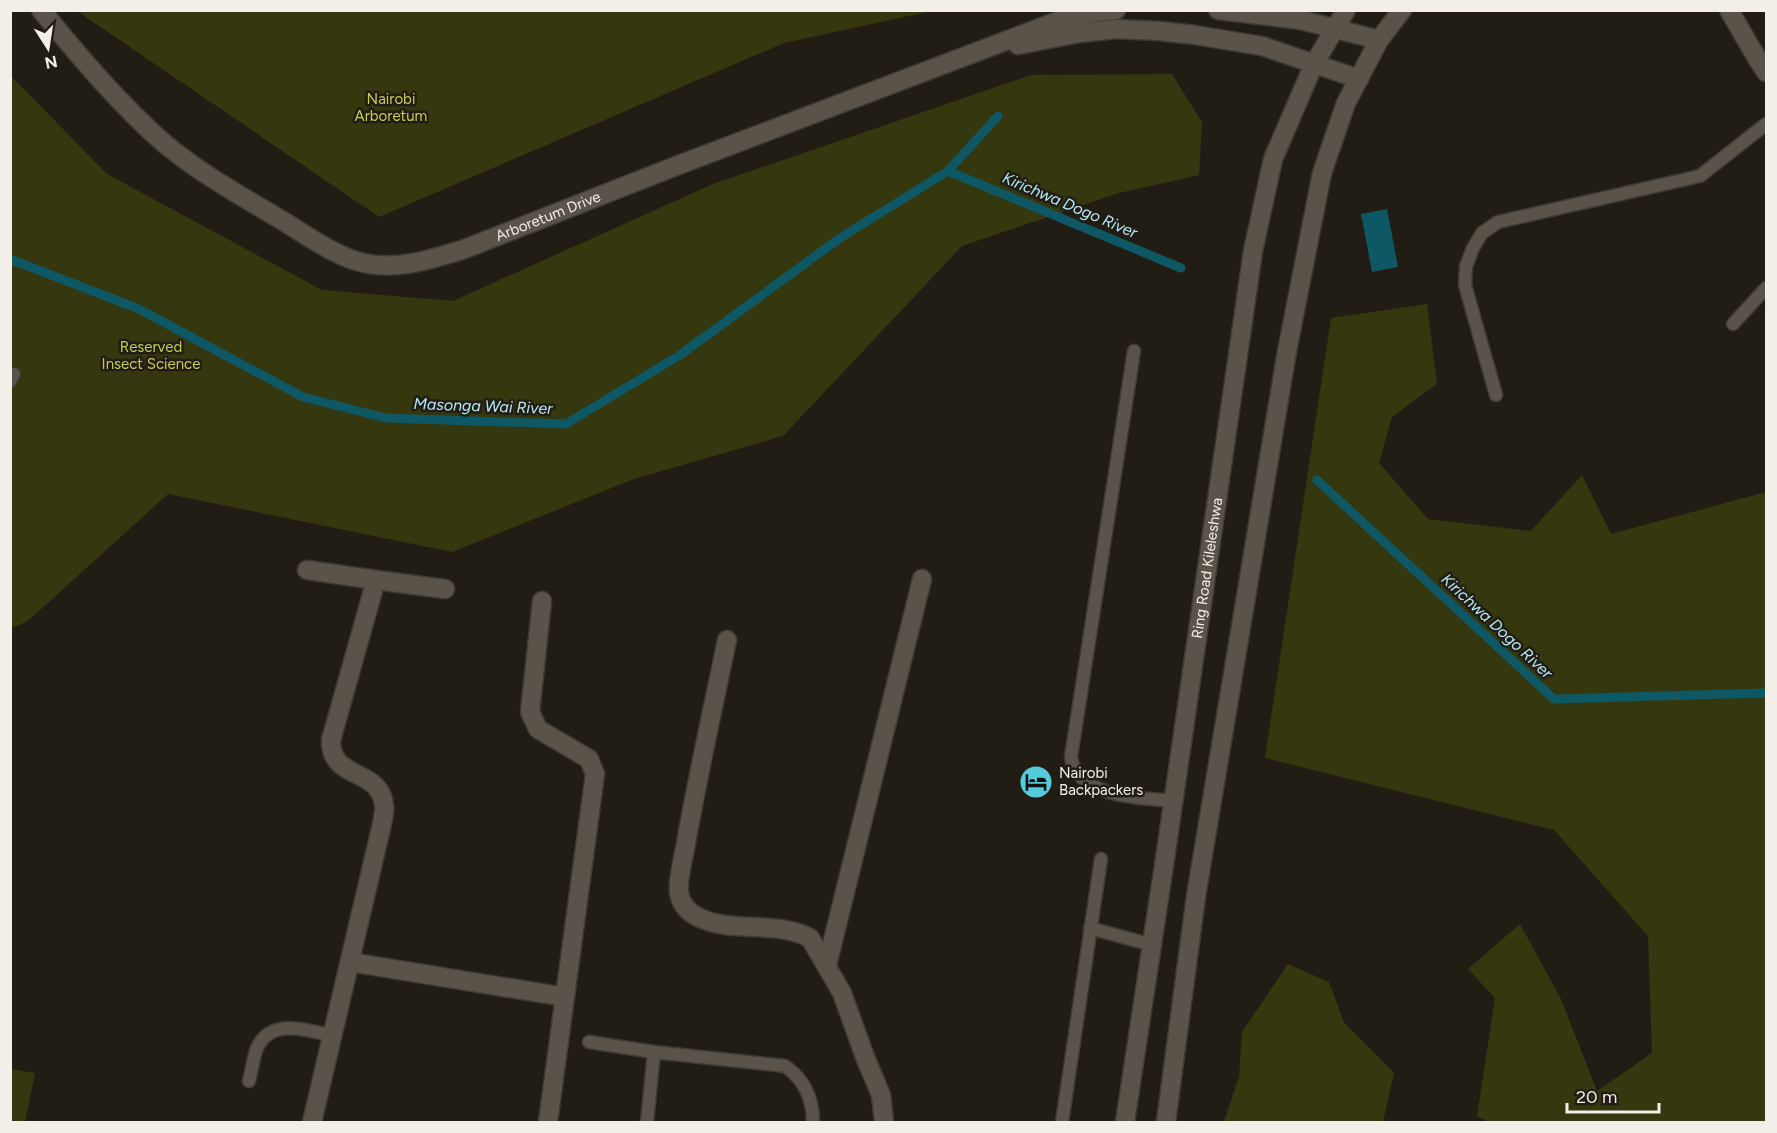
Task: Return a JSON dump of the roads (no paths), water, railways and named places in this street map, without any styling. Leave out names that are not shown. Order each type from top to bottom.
[{"type":"street","name":"Arboretum Drive","points":[[41,10],[102,83],[166,144],[218,182],[309,237],[344,256],[364,263],[389,266],[427,261],[490,241],[676,166],[1066,18],[1116,10]]},
{"type":"street","points":[[1218,10],[1301,20],[1379,40]]},
{"type":"street","name":"Ring Road Kileleshwa","points":[[1125,1122],[1253,251],[1273,159],[1314,64],[1346,10]]},
{"type":"street","points":[[1166,1122],[1196,896],[1287,351],[1322,173],[1346,104],[1379,40],[1402,10]]},
{"type":"street","points":[[1729,10],[1767,72]]},
{"type":"street","points":[[967,55],[1079,33],[1116,29],[1195,35],[1262,46],[1359,79]]},
{"type":"street","points":[[307,570],[445,589]]},
{"type":"street","points":[[827,964],[922,579]]},
{"type":"street","points":[[312,1122],[382,824],[384,803],[378,790],[364,777],[338,765],[331,753],[331,740],[376,580]]},
{"type":"street","points":[[542,601],[530,712],[538,729],[589,759],[595,774],[548,1122]]},
{"type":"street","points":[[727,640],[678,891],[683,906],[698,917],[720,923],[803,934],[810,938],[842,993],[881,1095],[884,1122]]},
{"type":"street","points":[[350,962],[565,997]]},
{"type":"lane","points":[[1496,395],[1465,285],[1466,266],[1482,233],[1498,222],[1700,176],[1767,124]]},
{"type":"lane","points":[[1733,324],[1767,288]]},
{"type":"lane","points":[[1134,351],[1071,757],[1075,771],[1098,788],[1131,797],[1173,801]]},
{"type":"lane","points":[[1062,1122],[1101,859]]},
{"type":"lane","points":[[1090,928],[1152,945]]},
{"type":"lane","points":[[249,1081],[257,1048],[267,1035],[281,1028],[300,1028],[333,1036]]},
{"type":"lane","points":[[589,1042],[654,1052],[785,1066],[795,1073],[811,1098],[813,1122]]},
{"type":"lane","points":[[647,1122],[654,1052]]},
{"type":"water","points":[[1387,209],[1398,267],[1372,272],[1361,214]]},
{"type":"waterway","name":"Masonga Wai River","points":[[10,259],[139,309],[303,397],[386,418],[566,424],[680,355],[840,238],[948,171],[998,116]]},
{"type":"waterway","name":"Kirichwa Dogo River","points":[[948,171],[1181,268]]},
{"type":"waterway","name":"Kirichwa Dogo River","points":[[1317,480],[1554,699],[1766,693]]},
{"type":"place","name":"Nairobi Backpackers","points":[[1036,782]]},
{"type":"park label","name":"Nairobi Arboretum","points":[[391,108]]},
{"type":"park label","name":"Reserved Insect Science","points":[[151,356]]}]
